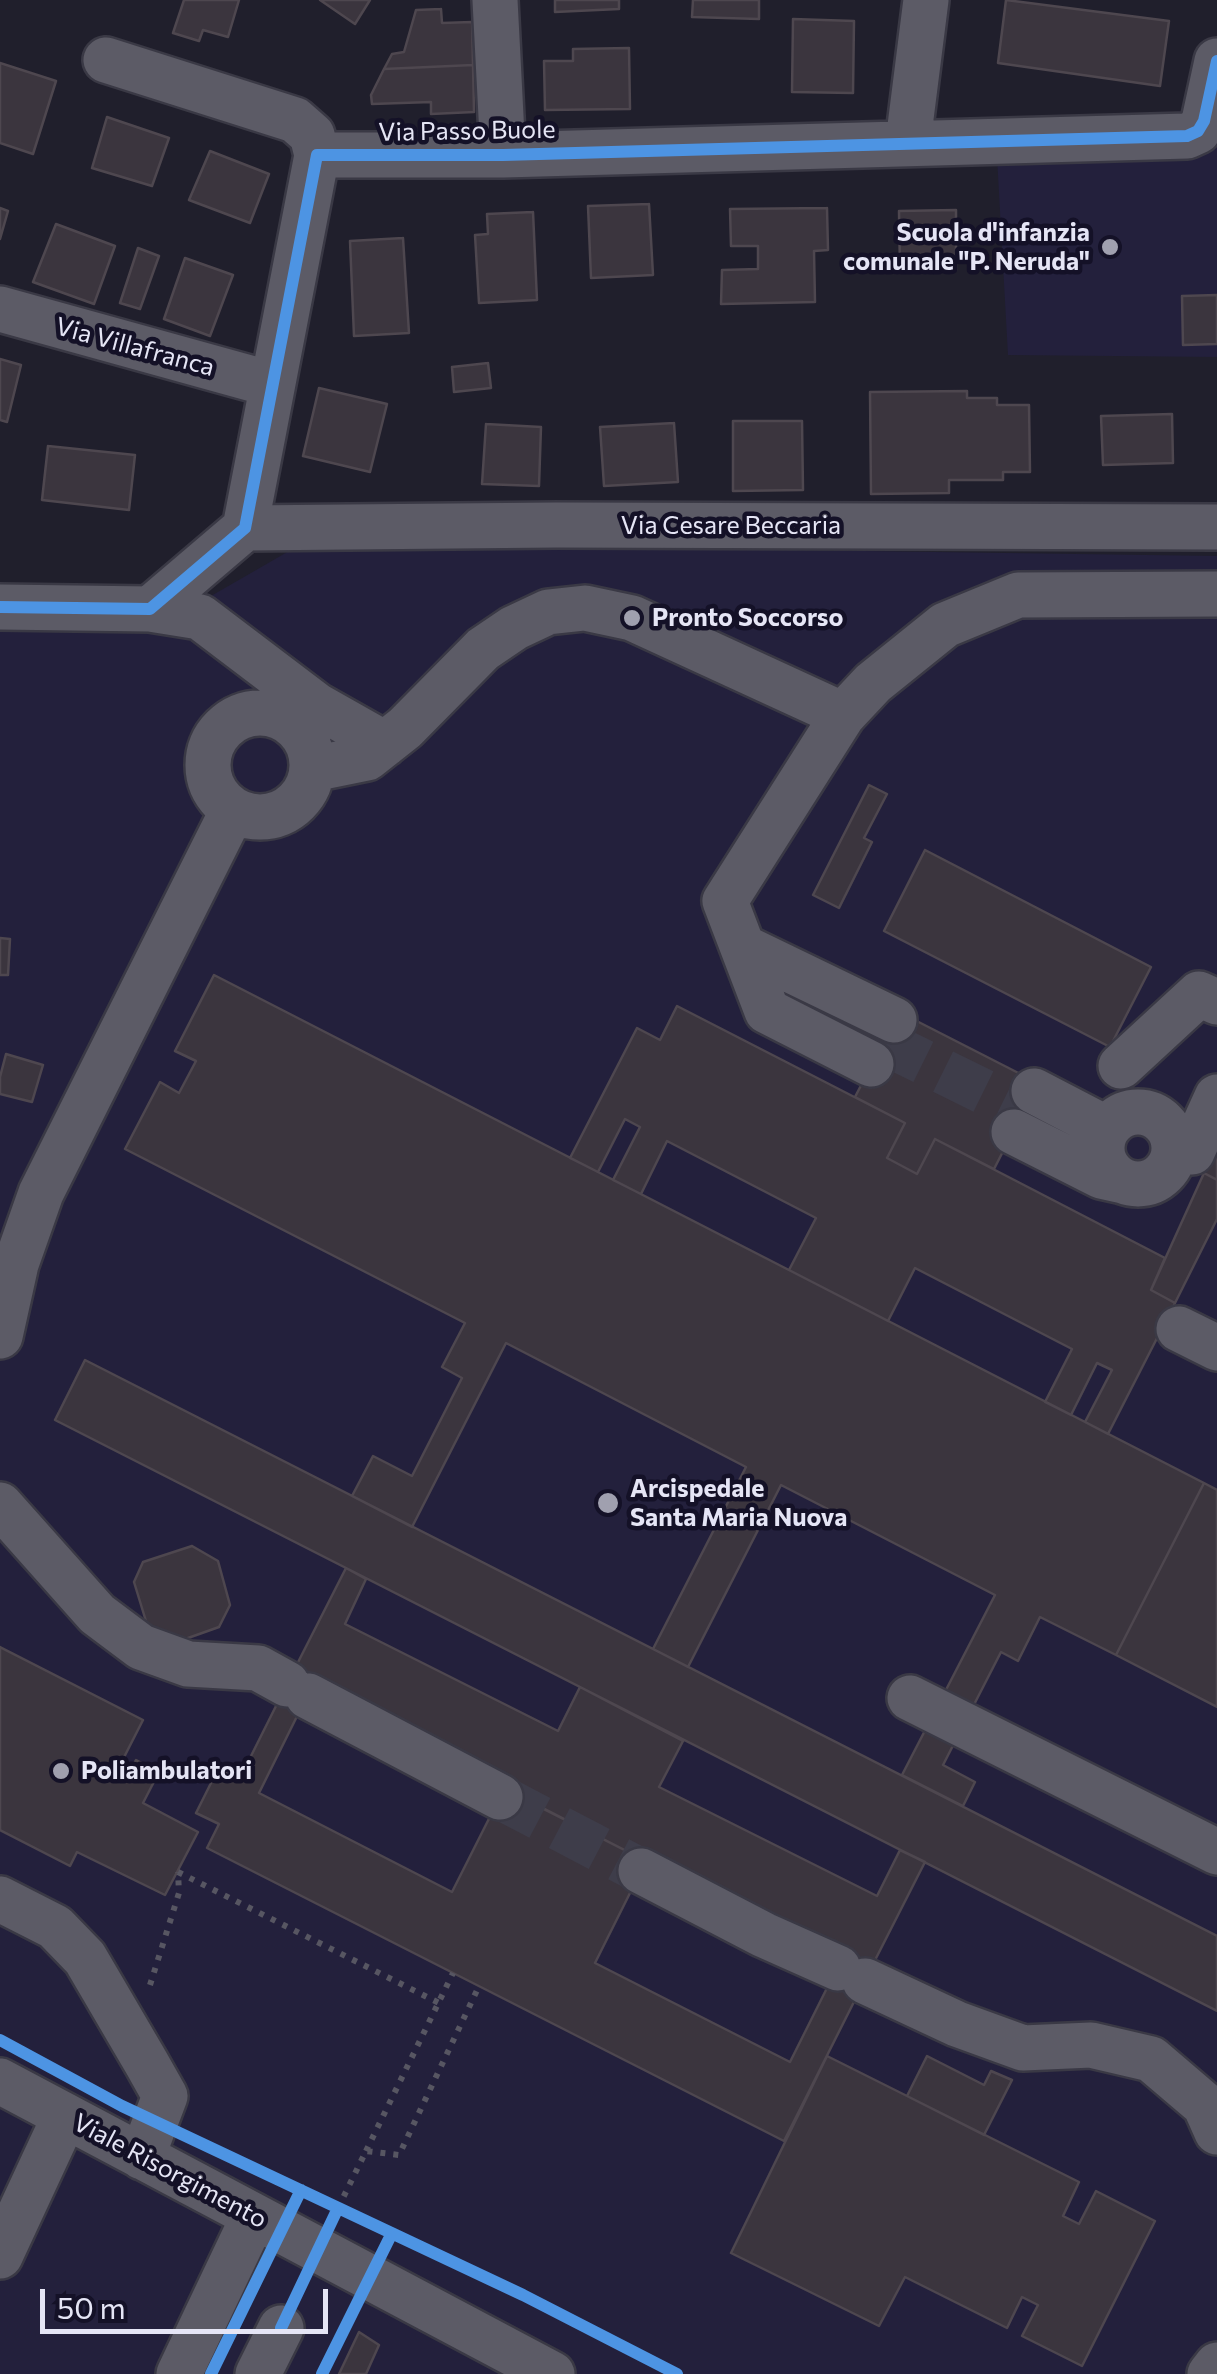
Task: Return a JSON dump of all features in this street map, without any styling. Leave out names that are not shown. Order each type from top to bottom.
[{"type":"street","points":[[494,0],[503,155]]},
{"type":"street","points":[[908,142],[926,0]]},
{"type":"street","points":[[106,60],[295,120],[312,135],[318,155],[245,528],[150,610]]},
{"type":"street","name":"Via Passo Buole","points":[[318,155],[503,155],[1187,136],[1198,131],[1204,122],[1217,61]]},
{"type":"street","name":"Via Villafranca","points":[[0,310],[271,384]]},
{"type":"street","name":"Via Cesare Beccaria","points":[[245,528],[1217,528]]},
{"type":"street","points":[[883,1042],[749,963],[725,901],[843,715],[873,683],[945,625],[1018,595],[1217,594]]},
{"type":"street","points":[[0,607],[150,610],[200,618],[316,705],[384,744]]},
{"type":"street","points":[[313,769],[367,758],[405,728],[483,649],[514,628],[548,612],[585,608],[632,618],[843,715]]},
{"type":"street","points":[[258,712],[275,714],[304,735],[313,769],[302,797],[277,815],[246,816],[220,799],[211,785],[209,752],[226,724],[258,712]]},
{"type":"street","points":[[0,1336],[16,1264],[41,1193],[233,810]]},
{"type":"street","points":[[1121,1066],[1200,994],[1217,1002]]},
{"type":"street","points":[[1024,1112],[1101,1176],[1115,1119],[1138,1111],[1161,1120],[1174,1140],[1192,1152],[1217,1098]]},
{"type":"street","points":[[1109,1154],[1130,1184],[1154,1181],[1171,1164],[1174,1140]]},
{"type":"street","points":[[0,1504],[96,1614],[141,1647],[188,1664],[258,1668],[500,1797]]},
{"type":"street","points":[[910,1698],[1217,1852]]},
{"type":"street","points":[[641,1870],[764,1935],[956,2024],[1023,2048],[1091,2045],[1150,2059],[1205,2105],[1217,2132]]},
{"type":"street","points":[[0,1899],[56,1927],[85,1958],[144,2058],[164,2096],[142,2157]]},
{"type":"street","name":"Viale Risorgimento","points":[[0,2081],[552,2374]]},
{"type":"street","points":[[0,2256],[65,2116]]},
{"type":"street","points":[[179,2374],[254,2216]]},
{"type":"street","points":[[258,2374],[281,2328]]},
{"type":"street","points":[[1210,2374],[1217,2364]]},
{"type":"path","points":[[147,1992],[180,1893],[178,1872],[439,2003]]},
{"type":"path","points":[[317,2249],[332,2205],[366,2151],[453,1974]]},
{"type":"path","points":[[366,2151],[399,2155],[479,1986]]},
{"type":"path","points":[[332,2205],[356,2216]]},
{"type":"shaded area","name":"Scuola d'infanzia comunale \"P. Neruda\"","points":[[1217,134],[1217,357],[1008,355],[996,139]]},
{"type":"shaded area","name":"Arcispedale Santa Maria Nuova","points":[[303,543],[1217,556],[1217,2374],[0,2374],[0,632],[152,630]]},
{"type":"building","points":[[184,0],[239,0],[228,37],[203,30],[199,41],[173,33]]},
{"type":"building","points":[[320,0],[370,0],[355,24]]},
{"type":"building","points":[[555,0],[619,0],[619,9],[555,12]]},
{"type":"building","points":[[693,0],[759,0],[759,19],[692,17]]},
{"type":"building","points":[[1006,0],[1169,21],[1160,86],[998,63]]},
{"type":"building","points":[[441,9],[442,23],[472,22],[473,65],[384,69],[392,54],[404,52],[416,10]]},
{"type":"building","points":[[793,19],[854,21],[853,93],[792,92]]},
{"type":"building","points":[[629,48],[630,109],[545,110],[544,61],[573,61],[573,49]]},
{"type":"building","points":[[0,63],[56,81],[33,154],[0,143]]},
{"type":"building","points":[[473,65],[474,112],[431,114],[431,102],[372,104],[371,95],[384,69]]},
{"type":"building","points":[[107,117],[169,138],[152,186],[92,168]]},
{"type":"building","points":[[210,151],[269,174],[250,223],[189,200]]},
{"type":"building","points":[[649,204],[653,275],[591,278],[588,206]]},
{"type":"building","points":[[0,208],[8,211],[0,239]]},
{"type":"building","points":[[827,208],[828,250],[814,251],[815,302],[721,304],[722,270],[758,269],[758,246],[731,246],[730,209]]},
{"type":"building","points":[[956,210],[956,270],[900,271],[899,211]]},
{"type":"building","points":[[533,212],[537,300],[479,303],[475,235],[488,234],[487,214]]},
{"type":"building","points":[[56,224],[115,246],[94,304],[33,282]]},
{"type":"building","points":[[403,238],[409,333],[354,336],[350,241]]},
{"type":"building","points":[[138,248],[159,256],[140,309],[120,303]]},
{"type":"building","points":[[185,258],[233,275],[210,336],[164,319]]},
{"type":"building","points":[[1217,295],[1217,344],[1183,345],[1182,296]]},
{"type":"building","points":[[0,359],[21,365],[7,422],[0,420]]},
{"type":"building","points":[[488,363],[491,388],[454,392],[452,367]]},
{"type":"building","points":[[319,388],[387,404],[370,472],[303,456]]},
{"type":"building","points":[[967,391],[967,398],[997,398],[997,405],[1029,405],[1030,472],[1003,472],[1003,480],[949,480],[949,493],[871,494],[870,392]]},
{"type":"building","points":[[1172,414],[1173,463],[1103,465],[1101,416]]},
{"type":"building","points":[[733,421],[802,421],[803,490],[733,491]]},
{"type":"building","points":[[674,423],[678,482],[604,486],[600,427]]},
{"type":"building","points":[[486,424],[541,427],[539,486],[482,484]]},
{"type":"building","points":[[48,446],[135,455],[129,510],[42,500]]},
{"type":"building","points":[[869,785],[887,794],[864,838],[872,842],[839,908],[813,895]]},
{"type":"building","points":[[925,850],[1151,967],[1110,1047],[884,931]]},
{"type":"building","points":[[0,938],[10,939],[8,975],[0,975]]},
{"type":"building","points":[[214,975],[1204,1483],[1116,1655],[1040,1617],[1018,1661],[1001,1652],[943,1765],[975,1782],[963,1806],[902,1775],[995,1595],[781,1485],[688,1667],[653,1649],[746,1467],[506,1343],[412,1527],[352,1496],[373,1456],[412,1476],[462,1378],[442,1367],[465,1323],[125,1149],[160,1082],[179,1093],[196,1061],[175,1051]]},
{"type":"building","points":[[677,1006],[905,1123],[887,1158],[917,1174],[935,1139],[1165,1258],[1151,1290],[1175,1303],[1108,1434],[1085,1422],[1112,1370],[1097,1363],[1071,1415],[1045,1402],[1072,1349],[915,1268],[888,1321],[789,1270],[816,1218],[667,1141],[641,1194],[613,1180],[640,1127],[625,1119],[598,1172],[570,1158],[637,1028],[660,1040]]},
{"type":"building","points":[[899,1012],[1038,1083],[994,1169],[935,1139],[917,1174],[887,1158],[905,1123],[855,1097]]},
{"type":"building","points":[[6,1054],[43,1065],[32,1102],[0,1094]]},
{"type":"building","points":[[1217,1147],[1217,1180],[1204,1173]]},
{"type":"building","points":[[1204,1173],[1217,1180],[1217,1219],[1175,1303],[1151,1290]]},
{"type":"building","points":[[85,1360],[1217,1936],[1217,2011],[55,1420]]},
{"type":"building","points":[[1204,1483],[1217,1490],[1217,1707],[1116,1655]]},
{"type":"building","points":[[192,1546],[218,1561],[230,1605],[219,1627],[174,1643],[149,1631],[134,1582],[143,1562]]},
{"type":"building","points":[[346,1568],[366,1579],[345,1624],[558,1731],[580,1687],[683,1741],[659,1787],[877,1896],[900,1850],[925,1862],[870,1970],[646,1861],[290,1678]]},
{"type":"building","name":"Poliambulatori","points":[[0,1647],[143,1720],[118,1769],[128,1774],[136,1760],[159,1772],[143,1803],[198,1832],[165,1895],[77,1852],[70,1866],[0,1830]]},
{"type":"building","points":[[290,1678],[311,1688],[259,1793],[452,1892],[504,1789],[646,1861],[595,1963],[790,2062],[843,1956],[870,1970],[784,2141],[207,1848],[219,1824],[196,1813],[218,1769],[239,1780]]},
{"type":"building","points":[[827,2056],[1079,2182],[1063,2216],[1079,2224],[1096,2191],[1155,2221],[1082,2366],[1022,2336],[1038,2305],[1022,2297],[1007,2328],[905,2277],[879,2326],[731,2253]]},
{"type":"building","points":[[927,2056],[984,2085],[991,2071],[1012,2080],[984,2135],[907,2096]]},
{"type":"building","points":[[359,2332],[379,2345],[366,2374],[339,2374]]},
{"type":"tunnel","points":[[883,1042],[1025,1112]]},
{"type":"tunnel","points":[[500,1797],[641,1871]]},
{"type":"cycle path","points":[[0,607],[150,609],[245,528],[317,155],[503,155],[1187,136],[1198,131],[1204,121],[1217,61]]},
{"type":"cycle path","points":[[0,2040],[122,2106],[523,2295],[677,2374]]},
{"type":"cycle path","points":[[211,2374],[301,2190]]},
{"type":"cycle path","points":[[281,2328],[338,2208]]},
{"type":"cycle path","points":[[322,2374],[392,2233]]},
{"type":"place","name":"Scuola d'infanzia comunale \"P. Neruda\"","points":[[1110,247]]},
{"type":"place","name":"Pronto Soccorso","points":[[632,618]]},
{"type":"place","name":"Arcispedale Santa Maria Nuova","points":[[608,1503]]},
{"type":"place","name":"Poliambulatori","points":[[61,1771]]}]
